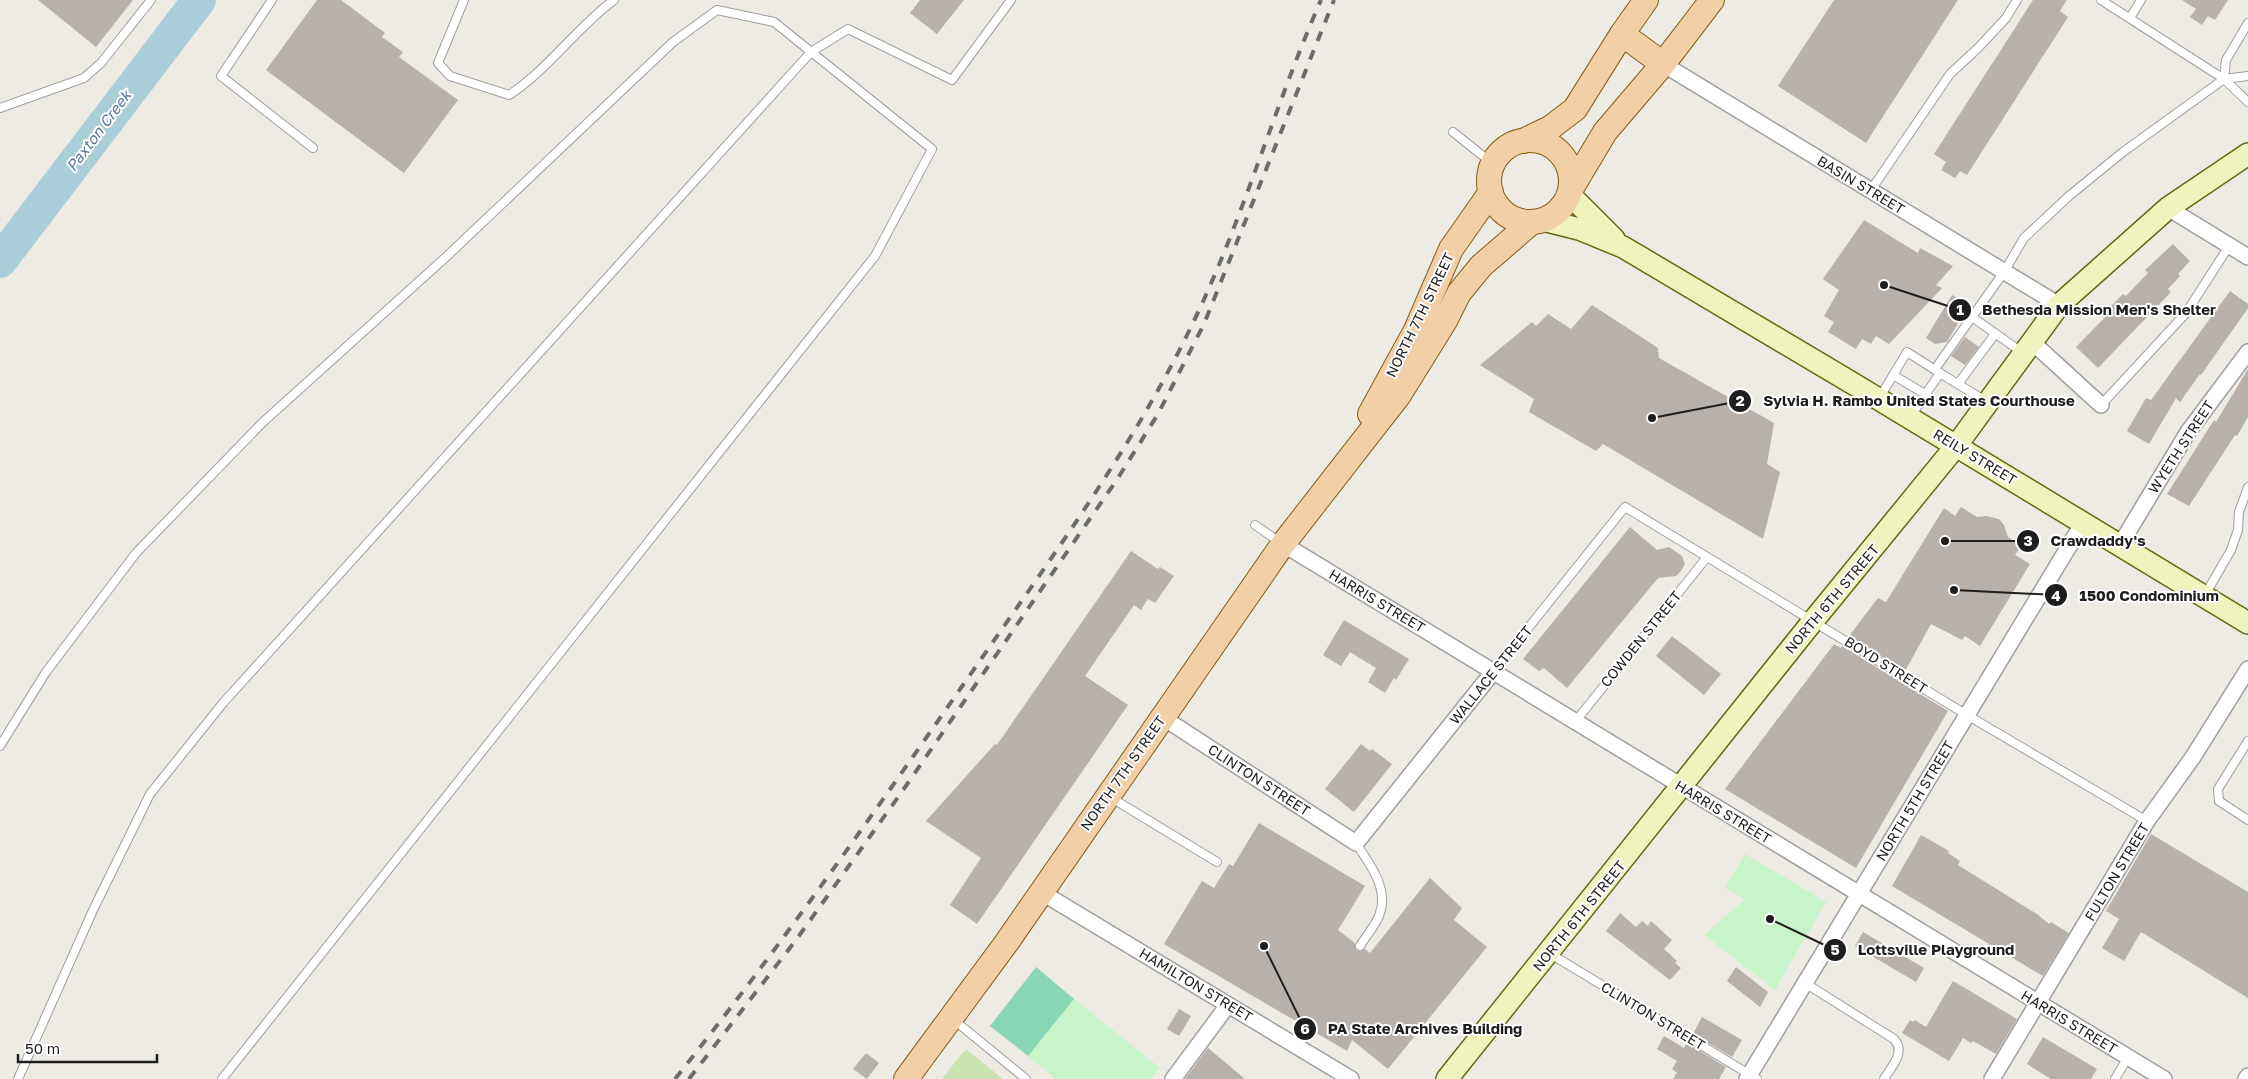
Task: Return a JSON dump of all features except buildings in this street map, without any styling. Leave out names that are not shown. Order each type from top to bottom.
[{"type":"main road","points":[[1538,221],[1519,220],[1506,214],[1497,205],[1489,183],[1493,164],[1505,149],[1550,128],[1575,109],[1622,34],[1646,0]]},
{"type":"main road","name":"NORTH 7TH STREET","points":[[906,1079],[952,1019],[1283,544],[1341,467],[1399,395],[1445,321],[1459,293],[1480,266],[1538,221],[1559,210],[1605,132],[1663,64],[1712,0]]},
{"type":"main road","points":[[1622,34],[1663,64]]},
{"type":"main road","points":[[1523,141],[1536,140],[1549,144],[1559,152],[1567,163],[1571,175],[1570,191]]},
{"type":"main road","name":"NORTH 6TH STREET","points":[[1447,1079],[1813,621],[1956,446],[2059,305],[2168,208],[2248,154]]},
{"type":"main road","name":"REILY STREET","points":[[1570,191],[1623,247]]},
{"type":"main road","name":"NORTH 7TH STREET","points":[[1341,467],[1416,330],[1451,249],[1491,192]]},
{"type":"main road","name":"REILY STREET","points":[[1538,221],[1578,229],[1623,247],[1879,399],[2248,623]]},
{"type":"street","name":"BASIN STREET","points":[[1663,64],[2059,305]]},
{"type":"street","points":[[2168,208],[2240,250]]},
{"type":"street","points":[[2028,348],[2101,405]]},
{"type":"street","name":"WYETH STREET","points":[[2120,545],[2188,432],[2248,352]]},
{"type":"street","name":"NORTH 5TH STREET","points":[[1752,1078],[1805,983],[2083,523]]},
{"type":"street","name":"HARRIS STREET","points":[[1283,544],[2164,1079]]},
{"type":"street","name":"FULTON STREET","points":[[1992,1079],[2147,821],[2193,756],[2248,669]]},
{"type":"street","name":"WALLACE STREET","points":[[1356,843],[1493,672]]},
{"type":"street","name":"CLINTON STREET","points":[[1162,717],[1356,843]]},
{"type":"street","name":"HAMILTON STREET","points":[[1041,892],[1351,1079]]},
{"type":"street","points":[[1173,1079],[1228,1005]]},
{"type":"lane","points":[[0,108],[84,78],[101,64],[152,0]]},
{"type":"lane","points":[[272,0],[221,76],[313,148]]},
{"type":"lane","points":[[464,0],[438,63],[450,76],[509,95],[528,83],[595,14],[614,0]]},
{"type":"lane","points":[[18,1079],[94,908],[150,794],[222,703],[811,52],[848,29],[952,80],[1011,0]]},
{"type":"lane","points":[[1871,190],[1950,74],[2006,18],[2018,0]]},
{"type":"lane","points":[[2101,0],[2224,79],[2248,102]]},
{"type":"lane","points":[[2130,18],[2141,0]]},
{"type":"lane","points":[[0,746],[46,672],[136,553],[262,423],[446,257],[674,42],[717,10],[774,22],[932,149],[874,256],[222,1079]]},
{"type":"lane","points":[[2224,79],[2226,60],[2248,23]]},
{"type":"lane","points":[[1910,418],[1937,371],[2004,272],[2024,238],[2069,196],[2123,152],[2224,79],[2248,76]]},
{"type":"lane","points":[[1453,132],[1493,164]]},
{"type":"lane","points":[[2101,405],[2186,313],[2240,250]]},
{"type":"lane","points":[[1972,317],[1995,334],[2028,348]]},
{"type":"lane","points":[[1958,384],[1995,334]]},
{"type":"lane","points":[[1879,399],[1907,352],[1988,402]]},
{"type":"lane","points":[[1892,376],[1925,394]]},
{"type":"lane","points":[[2204,597],[2231,550],[2238,530],[2239,512],[2248,488]]},
{"type":"lane","name":"BOYD STREET","points":[[1625,508],[1967,715],[2147,821]]},
{"type":"lane","name":"WALLACE STREET","points":[[1493,672],[1625,508]]},
{"type":"lane","points":[[1255,525],[1283,544]]},
{"type":"lane","name":"COWDEN STREET","points":[[1575,722],[1707,557]]},
{"type":"lane","points":[[2248,741],[2218,788],[2219,801],[2248,820]]},
{"type":"lane","points":[[1108,795],[1217,862]]},
{"type":"lane","points":[[1356,843],[1375,874],[1382,891],[1383,902],[1379,916],[1360,946]]},
{"type":"lane","name":"CLINTON STREET","points":[[1549,953],[1752,1078]]},
{"type":"lane","points":[[1805,983],[1894,1039],[1898,1044],[1899,1054],[1884,1079]]},
{"type":"lane","points":[[952,1019],[1026,1079]]},
{"type":"lane","points":[[2115,1079],[2128,1057]]},
{"type":"green space","points":[[1745,854],[1826,902],[1775,990],[1704,935],[1745,899],[1725,888]]},
{"type":"green space","points":[[1036,967],[1074,999],[1028,1056],[990,1026]]},
{"type":"green space","points":[[1074,999],[1160,1068],[1151,1079],[1055,1079],[1028,1056]]},
{"type":"green space","points":[[967,1050],[1003,1079],[942,1079],[962,1053]]},
{"type":"waterway","name":"Paxton Creek","points":[[0,261],[199,0]]},
{"type":"railway","points":[[675,1079],[834,868],[1068,533],[1121,452],[1170,368],[1210,285],[1321,0]]},
{"type":"railway","points":[[689,1079],[796,940],[901,793],[1118,478],[1158,414],[1204,324],[1334,0]]},
{"type":"place","name":"Bethesda Mission Men's Shelter","points":[[1884,285]]},
{"type":"place","name":"Sylvia H. Rambo United States Courthouse","points":[[1652,418]]},
{"type":"place","name":"Crawdaddy's","points":[[1945,541]]},
{"type":"place","name":"1500 Condominium","points":[[1954,590]]},
{"type":"place","name":"Lottsville Playground","points":[[1770,919]]},
{"type":"place","name":"PA State Archives Building","points":[[1264,946]]}]
